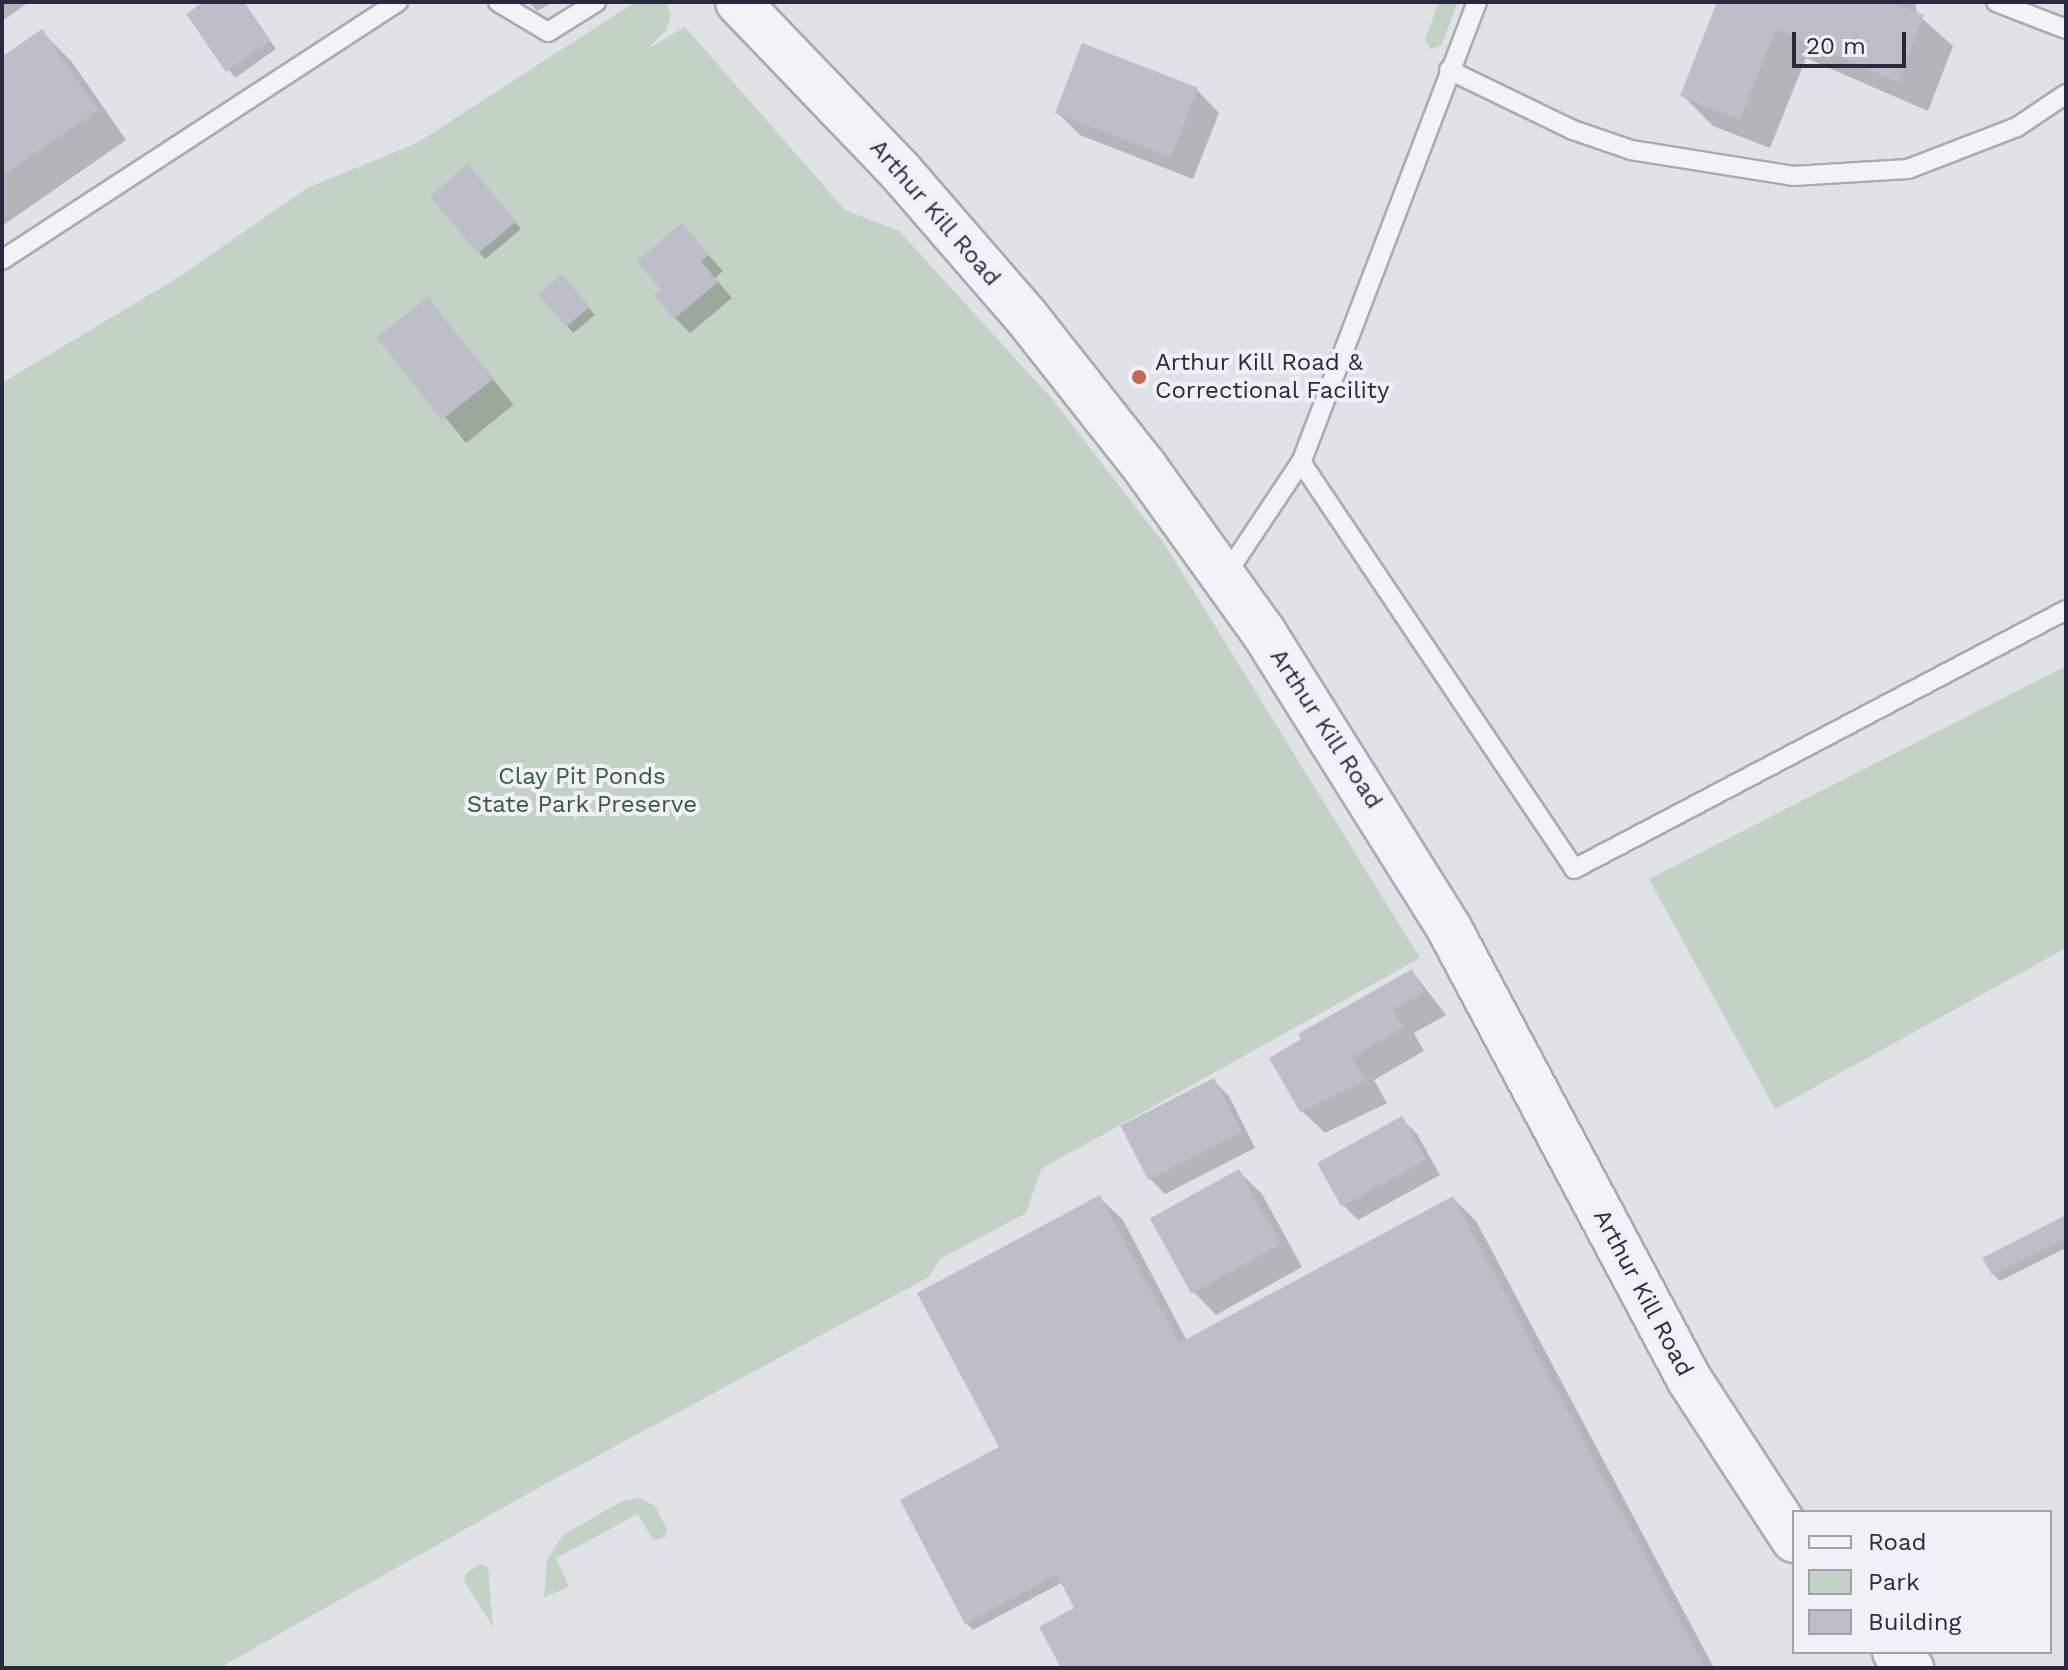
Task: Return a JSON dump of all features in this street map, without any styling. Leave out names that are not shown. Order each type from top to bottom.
[{"type":"street","name":"Arthur Kill Road","points":[[738,2],[900,171],[1024,314],[1224,577],[1419,877],[1528,1071],[1689,1379],[1792,1537]]},
{"type":"lane","points":[[2,260],[398,2]]},
{"type":"lane","points":[[498,2],[548,32],[596,2]]},
{"type":"lane","points":[[1224,577],[1301,462],[1477,2]]},
{"type":"lane","points":[[1996,2],[2066,29]]},
{"type":"lane","points":[[1449,70],[1573,130],[1631,150],[1793,176],[1908,169],[2017,127],[2066,94]]},
{"type":"lane","points":[[1301,462],[1574,869],[2066,610]]},
{"type":"green space","name":"Clay Pit Ponds State Park Preserve","points":[[635,2],[666,2],[671,15],[666,31],[647,49],[685,27],[845,210],[899,231],[1053,400],[1165,545],[1420,958],[1041,1169],[1026,1213],[940,1259],[929,1277],[547,1483],[219,1668],[2,1668],[2,383],[179,277],[307,188],[417,143]]},
{"type":"green space","points":[[1439,2],[1458,2],[1441,46],[1430,49],[1425,39]]},
{"type":"green space","points":[[2066,666],[2066,948],[1775,1109],[1649,879]]},
{"type":"green space","points":[[640,1498],[655,1506],[667,1529],[665,1537],[653,1540],[638,1514],[556,1558],[569,1587],[544,1597],[547,1560],[563,1535],[622,1501]]},
{"type":"green space","points":[[480,1564],[488,1567],[493,1627],[464,1581],[466,1573]]},
{"type":"building","points":[[203,2],[244,2],[270,41],[226,72],[186,14]]},
{"type":"building","points":[[1717,2],[1890,2],[1924,15],[1898,82],[1776,29],[1740,120],[1680,96]]},
{"type":"building","points":[[42,29],[98,110],[2,176],[2,57]]},
{"type":"building","points":[[1082,43],[1198,87],[1171,157],[1055,113]]},
{"type":"building","points":[[468,164],[516,221],[478,254],[430,196]]},
{"type":"building","points":[[682,223],[709,255],[701,261],[718,282],[674,319],[654,295],[661,290],[637,261]]},
{"type":"building","points":[[562,274],[590,307],[566,327],[538,294]]},
{"type":"building","points":[[428,297],[493,380],[441,420],[377,337]]},
{"type":"building","points":[[1412,969],[1424,992],[1393,1010],[1403,1028],[1352,1057],[1366,1080],[1300,1112],[1269,1058],[1301,1039],[1298,1034]]},
{"type":"building","points":[[1214,1078],[1242,1132],[1148,1180],[1120,1126]]},
{"type":"building","points":[[1402,1116],[1426,1160],[1341,1207],[1317,1163]]},
{"type":"building","points":[[1239,1169],[1281,1244],[1191,1294],[1150,1218]]},
{"type":"building","points":[[1100,1195],[1179,1343],[1453,1196],[1705,1668],[1061,1668],[1039,1627],[1074,1608],[1057,1575],[965,1624],[900,1500],[999,1447],[917,1293]]},
{"type":"building","points":[[2066,1215],[2066,1238],[1992,1275],[1982,1258]]},
{"type":"place","name":"Arthur Kill Road & Correctional Facility","points":[[1139,377]]}]
